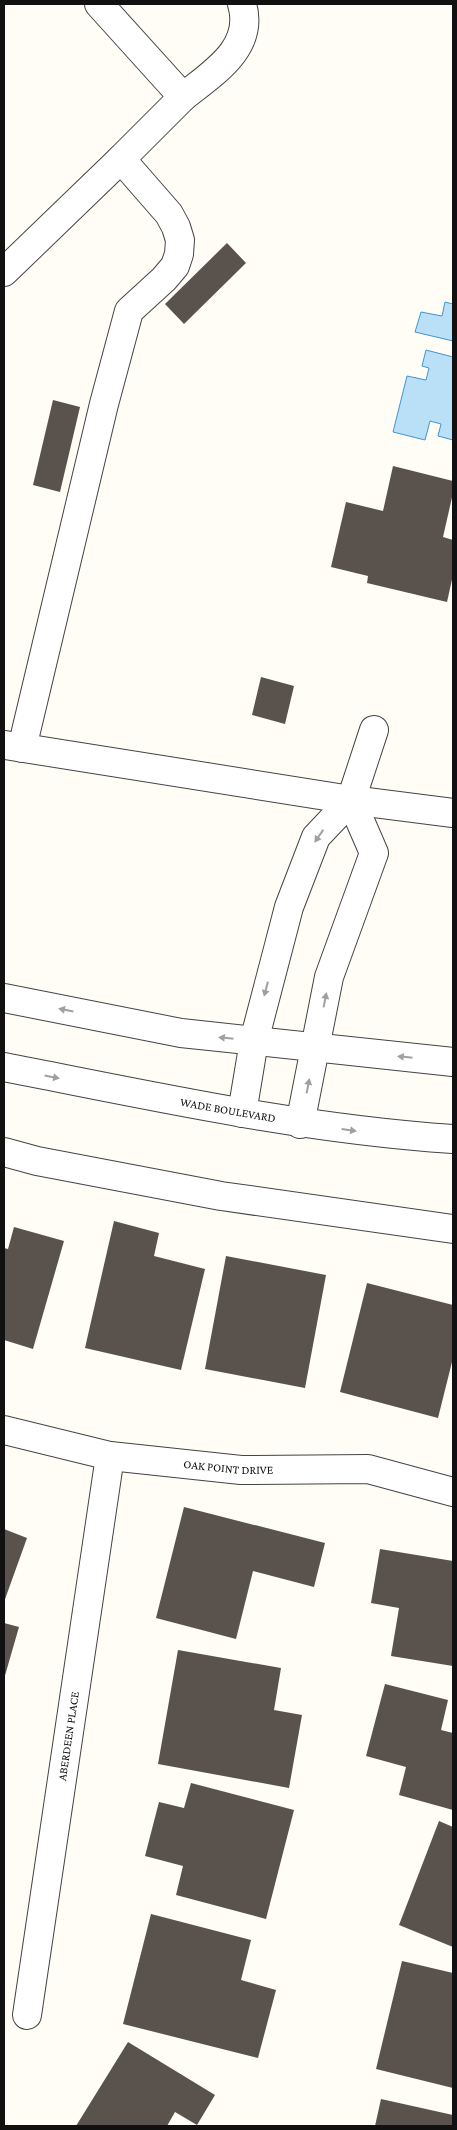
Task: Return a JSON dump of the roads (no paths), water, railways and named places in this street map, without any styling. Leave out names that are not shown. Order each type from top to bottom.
[{"type":"street","points":[[100,4],[184,97]]},
{"type":"street","points":[[4,272],[184,97],[234,52],[241,41],[246,23],[242,4]]},
{"type":"street","points":[[121,159],[168,214],[180,240],[179,254],[175,266],[164,279],[129,311],[13,746],[351,800],[453,813]]},
{"type":"street","points":[[242,1114],[254,1041],[289,908],[316,837],[351,800],[374,730]]},
{"type":"street","points":[[300,1124],[329,977],[374,853],[351,800]]},
{"type":"street","points":[[4,998],[181,1033],[453,1062]]},
{"type":"street","name":"WADE BOULEVARD","points":[[4,1068],[300,1124],[386,1135],[453,1140]]},
{"type":"street","points":[[4,1152],[37,1162],[221,1196],[453,1229]]},
{"type":"street","name":"OAK POINT DRIVE","points":[[4,1430],[110,1456],[241,1470],[368,1469],[453,1492]]},
{"type":"street","name":"ABERDEEN PLACE","points":[[27,2015],[110,1456]]},
{"type":"water","points":[[445,302],[453,304],[453,341],[415,332],[421,312],[442,316]]},
{"type":"water","points":[[426,350],[453,357],[453,440],[438,436],[441,424],[430,421],[425,440],[393,432],[407,376],[426,380],[429,368],[422,366]]}]
